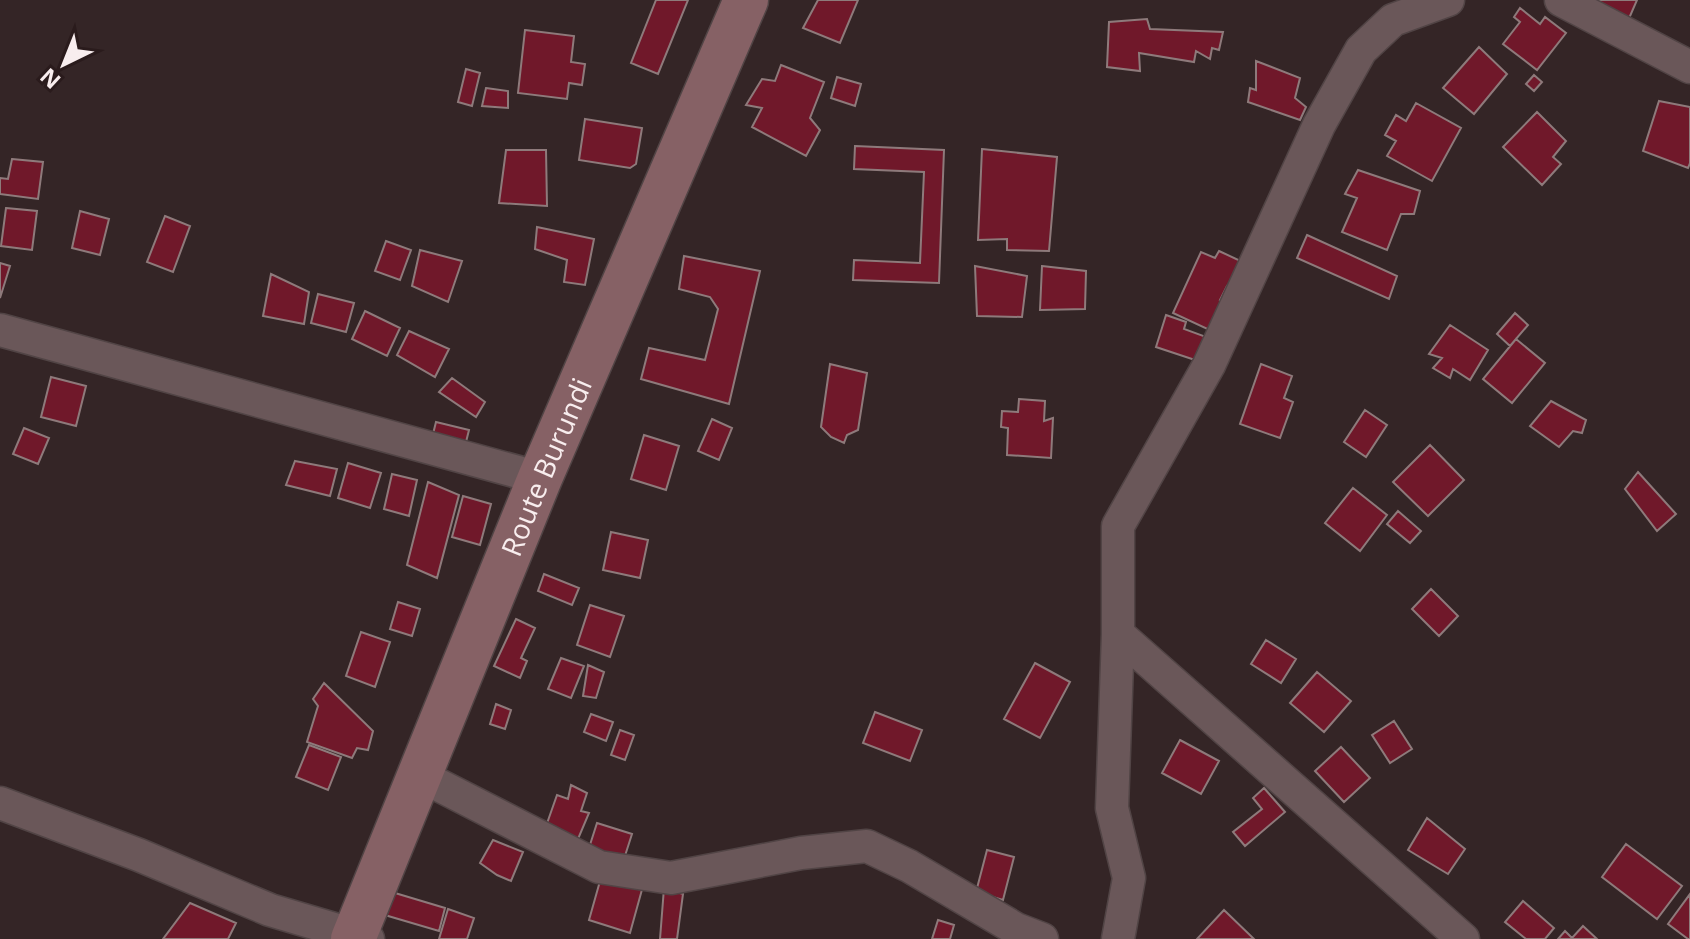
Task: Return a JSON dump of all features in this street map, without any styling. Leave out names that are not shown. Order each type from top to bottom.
[{"type":"main road","name":"Route Burundi","points":[[359,937],[419,775],[540,478],[746,0]]},
{"type":"street","points":[[1118,939],[1129,878],[1112,808],[1118,526],[1209,365],[1319,125],[1361,50],[1393,20],[1448,0]]},
{"type":"street","points":[[1561,0],[1690,67]]},
{"type":"street","points":[[0,330],[540,478]]},
{"type":"street","points":[[1118,634],[1463,939]]},
{"type":"street","points":[[419,775],[599,867],[671,878],[801,853],[867,846],[909,866],[1016,929],[1042,939]]},
{"type":"street","points":[[0,803],[139,855],[270,910],[359,937]]},
{"type":"building","points":[[656,0],[688,0],[658,74],[631,63]]},
{"type":"building","points":[[818,0],[858,0],[840,43],[803,28]]},
{"type":"building","points":[[1586,0],[1637,0],[1627,23]]},
{"type":"building","points":[[1520,8],[1540,24],[1545,17],[1566,33],[1537,70],[1503,44],[1520,22],[1514,17]]},
{"type":"building","points":[[1147,19],[1150,29],[1223,32],[1219,50],[1212,48],[1210,59],[1196,51],[1194,62],[1139,53],[1140,71],[1107,67],[1109,22]]},
{"type":"building","points":[[525,30],[574,36],[571,62],[585,64],[582,85],[569,83],[567,99],[518,93]]},
{"type":"building","points":[[1479,47],[1507,74],[1474,114],[1443,88]]},
{"type":"building","points":[[1256,61],[1300,78],[1295,98],[1306,107],[1300,120],[1248,102],[1250,88],[1256,90]]},
{"type":"building","points":[[781,65],[824,82],[810,118],[820,130],[806,156],[752,127],[762,108],[746,105],[762,79],[775,81]]},
{"type":"building","points":[[466,69],[480,73],[472,106],[458,102]]},
{"type":"building","points":[[1534,75],[1542,82],[1534,91],[1526,84]]},
{"type":"building","points":[[837,77],[861,84],[855,106],[831,98]]},
{"type":"building","points":[[486,88],[508,91],[508,108],[482,106]]},
{"type":"building","points":[[1659,101],[1690,107],[1688,168],[1643,151]]},
{"type":"building","points":[[1416,103],[1461,128],[1432,181],[1387,156],[1396,141],[1385,135],[1396,115],[1406,121]]},
{"type":"building","points":[[1537,112],[1566,141],[1553,157],[1561,164],[1542,185],[1503,147]]},
{"type":"building","points":[[585,119],[642,128],[636,164],[630,168],[579,160]]},
{"type":"building","points":[[855,146],[944,150],[939,283],[853,280],[854,260],[920,263],[924,172],[854,169]]},
{"type":"building","points":[[982,149],[1057,157],[1049,251],[1007,250],[1007,239],[978,240]]},
{"type":"building","points":[[506,150],[546,150],[547,206],[499,203]]},
{"type":"building","points":[[12,159],[43,162],[38,199],[0,194],[0,178],[8,179]]},
{"type":"building","points":[[1358,170],[1420,191],[1414,214],[1401,214],[1387,250],[1342,232],[1357,198],[1345,194]]},
{"type":"building","points":[[6,208],[37,211],[32,250],[1,246]]},
{"type":"building","points":[[80,211],[109,219],[100,255],[72,248]]},
{"type":"building","points":[[165,216],[190,226],[173,272],[147,262]]},
{"type":"building","points":[[537,227],[594,239],[585,285],[564,282],[567,260],[535,249]]},
{"type":"building","points":[[1307,235],[1397,276],[1389,299],[1297,258]]},
{"type":"building","points":[[386,241],[411,250],[400,280],[375,271]]},
{"type":"building","points":[[420,250],[462,261],[448,302],[412,286]]},
{"type":"building","points":[[1219,251],[1247,264],[1235,290],[1227,286],[1220,300],[1229,304],[1216,333],[1173,313],[1201,252],[1215,258]]},
{"type":"building","points":[[684,256],[760,271],[729,404],[641,379],[649,348],[705,360],[718,309],[710,297],[679,289]]},
{"type":"building","points":[[0,263],[10,266],[0,298]]},
{"type":"building","points":[[975,266],[1027,276],[1022,317],[977,316]]},
{"type":"building","points":[[1042,266],[1086,271],[1085,309],[1040,310]]},
{"type":"building","points":[[271,274],[309,292],[304,324],[263,316]]},
{"type":"building","points":[[318,294],[354,303],[346,332],[311,323]]},
{"type":"building","points":[[365,311],[400,328],[387,356],[352,339]]},
{"type":"building","points":[[1515,313],[1528,325],[1510,346],[1497,334]]},
{"type":"building","points":[[1166,315],[1186,322],[1184,329],[1209,338],[1201,362],[1156,347]]},
{"type":"building","points":[[1450,325],[1488,350],[1470,380],[1453,369],[1450,378],[1433,368],[1442,358],[1429,354]]},
{"type":"building","points":[[409,331],[449,349],[435,377],[397,355]]},
{"type":"building","points":[[1516,339],[1545,363],[1512,403],[1483,379]]},
{"type":"building","points":[[830,364],[867,373],[858,430],[847,435],[844,443],[831,437],[821,427]]},
{"type":"building","points":[[1261,364],[1292,376],[1284,398],[1293,402],[1280,438],[1240,424]]},
{"type":"building","points":[[51,377],[86,386],[76,426],[41,417]]},
{"type":"building","points":[[452,378],[485,402],[476,417],[439,392]]},
{"type":"building","points":[[1019,399],[1045,401],[1044,421],[1053,418],[1051,458],[1007,455],[1008,428],[1001,427],[1002,411],[1018,412]]},
{"type":"building","points":[[1551,401],[1586,420],[1582,433],[1573,431],[1559,447],[1530,426]]},
{"type":"building","points":[[1365,410],[1387,425],[1366,457],[1344,442]]},
{"type":"building","points":[[712,419],[732,428],[719,460],[698,451]]},
{"type":"building","points":[[436,422],[469,430],[463,454],[430,446]]},
{"type":"building","points":[[24,428],[49,438],[38,464],[13,454]]},
{"type":"building","points":[[644,435],[679,446],[666,490],[631,479]]},
{"type":"building","points":[[1430,445],[1464,480],[1428,516],[1393,482]]},
{"type":"building","points":[[295,461],[337,469],[330,496],[286,485]]},
{"type":"building","points":[[348,463],[381,473],[370,508],[338,498]]},
{"type":"building","points":[[1638,472],[1676,514],[1657,531],[1625,489]]},
{"type":"building","points":[[392,474],[417,480],[409,516],[384,509]]},
{"type":"building","points":[[428,482],[459,495],[437,578],[407,565]]},
{"type":"building","points":[[1353,488],[1387,515],[1360,551],[1325,523]]},
{"type":"building","points":[[463,496],[491,504],[480,545],[452,537]]},
{"type":"building","points":[[1398,511],[1421,531],[1410,543],[1387,524]]},
{"type":"building","points":[[611,532],[648,540],[640,578],[603,570]]},
{"type":"building","points":[[544,574],[579,588],[572,605],[538,591]]},
{"type":"building","points":[[1431,589],[1458,616],[1439,636],[1412,609]]},
{"type":"building","points":[[398,602],[420,609],[412,636],[390,629]]},
{"type":"building","points":[[590,605],[624,616],[610,657],[577,645]]},
{"type":"building","points":[[516,619],[535,628],[521,658],[527,661],[520,678],[494,666]]},
{"type":"building","points":[[361,632],[390,642],[375,687],[346,676]]},
{"type":"building","points":[[1266,640],[1296,659],[1281,683],[1251,664]]},
{"type":"building","points":[[561,658],[584,666],[571,698],[548,689]]},
{"type":"building","points":[[1035,663],[1070,682],[1040,738],[1004,719]]},
{"type":"building","points":[[588,665],[604,672],[596,698],[583,696]]},
{"type":"building","points":[[1317,672],[1351,701],[1324,732],[1290,703]]},
{"type":"building","points":[[324,683],[373,731],[368,750],[357,748],[352,758],[307,742],[318,706],[313,699]]},
{"type":"building","points":[[496,704],[511,710],[505,729],[490,724]]},
{"type":"building","points":[[875,712],[922,730],[910,761],[863,743]]},
{"type":"building","points":[[591,714],[613,722],[606,741],[584,732]]},
{"type":"building","points":[[1394,721],[1412,749],[1390,763],[1372,735]]},
{"type":"building","points":[[620,730],[634,735],[625,760],[611,755]]},
{"type":"building","points":[[1180,740],[1219,761],[1201,794],[1162,773]]},
{"type":"building","points":[[309,745],[341,757],[328,790],[296,777]]},
{"type":"building","points":[[1341,747],[1370,778],[1344,802],[1315,771]]},
{"type":"building","points":[[571,785],[587,793],[581,811],[589,813],[578,839],[545,829],[557,795],[568,799]]},
{"type":"building","points":[[1264,788],[1285,812],[1245,846],[1233,832],[1262,809],[1253,798]]},
{"type":"building","points":[[1427,818],[1465,849],[1448,874],[1408,850]]},
{"type":"building","points":[[597,823],[632,834],[623,862],[588,851]]},
{"type":"building","points":[[493,840],[523,852],[511,881],[480,863]]},
{"type":"building","points":[[1626,844],[1682,886],[1657,919],[1602,877]]},
{"type":"building","points":[[987,850],[1014,857],[1003,900],[976,892]]},
{"type":"building","points":[[602,874],[643,886],[630,933],[589,920]]},
{"type":"building","points":[[664,888],[683,894],[677,939],[660,939]]},
{"type":"building","points":[[385,890],[445,908],[439,931],[378,913]]},
{"type":"building","points":[[1690,894],[1690,939],[1688,939],[1668,924]]},
{"type":"building","points":[[1523,901],[1554,928],[1545,939],[1526,939],[1505,922]]},
{"type":"building","points":[[190,903],[236,923],[228,939],[163,939]]},
{"type":"building","points":[[448,909],[474,918],[467,939],[439,939]]},
{"type":"building","points":[[1224,910],[1254,939],[1197,939]]},
{"type":"building","points":[[938,920],[954,925],[950,939],[932,939]]},
{"type":"building","points":[[1583,926],[1597,939],[1558,939],[1565,931],[1572,938]]}]
